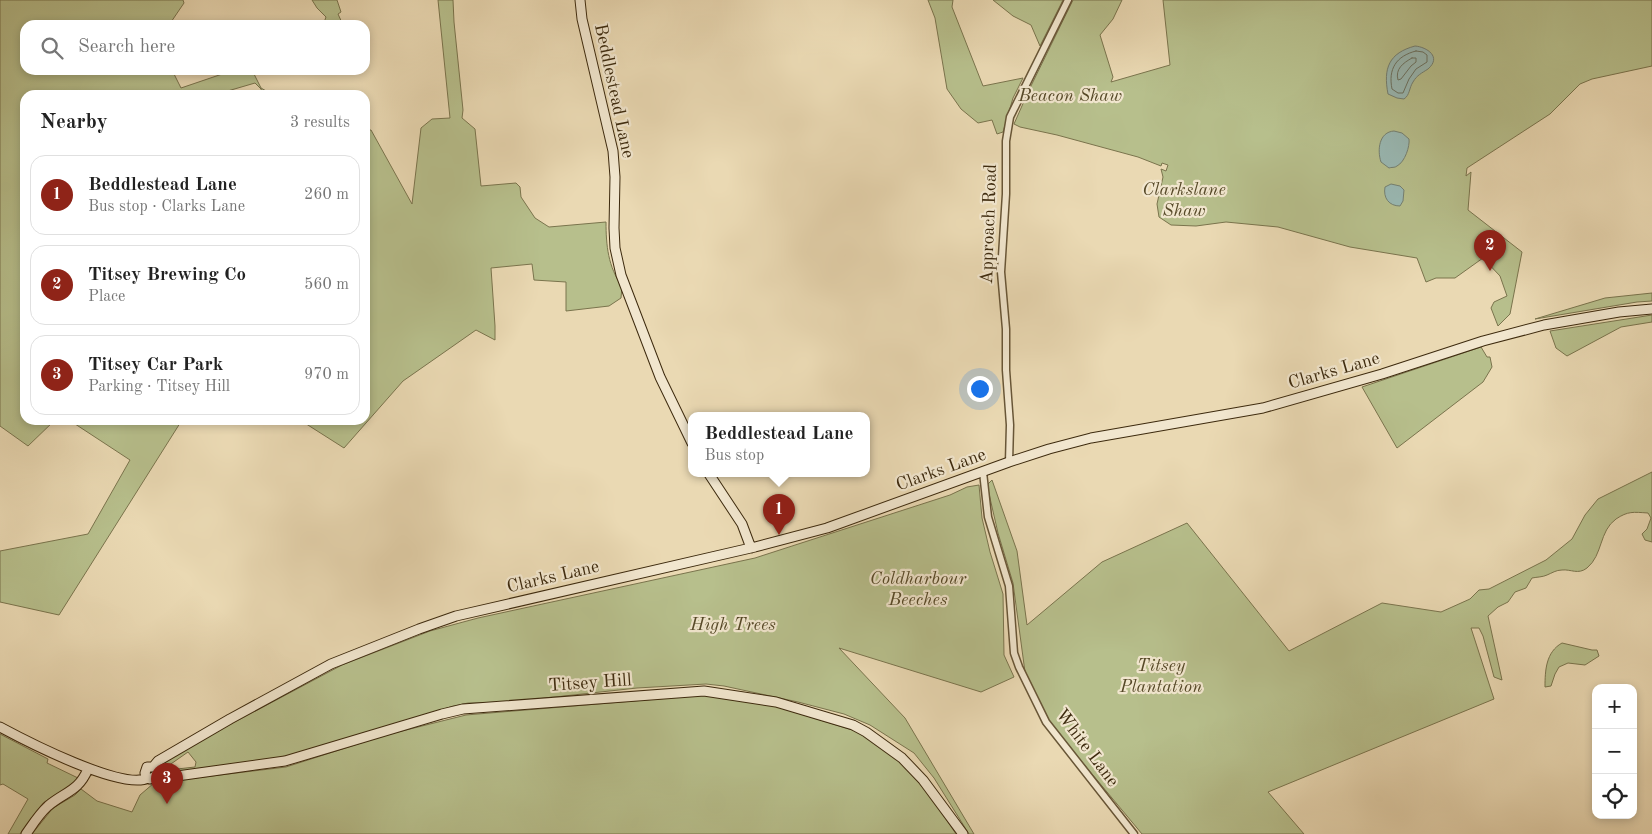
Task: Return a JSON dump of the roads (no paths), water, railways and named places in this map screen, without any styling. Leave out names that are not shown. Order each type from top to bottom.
[{"type":"main road","name":"Beddlestead Lane","points":[[580,0],[582,19],[613,150],[615,248],[621,275],[660,378],[688,435]]},
{"type":"main road","name":"Clarks Lane","points":[[152,772],[158,761],[331,664],[456,616],[752,548],[827,528],[1048,449],[1091,438],[1263,408],[1382,374],[1483,341],[1544,325],[1619,312],[1652,309]]},
{"type":"main road","points":[[711,477],[742,524],[752,548]]},
{"type":"main road","name":"Titsey Hill","points":[[152,772],[170,777],[286,761],[463,709],[704,691],[776,702],[853,726],[866,732],[902,758],[923,780],[963,834]]},
{"type":"main road","points":[[0,727],[19,738],[88,769],[124,777],[152,772]]},
{"type":"main road","points":[[26,834],[37,817],[48,806],[79,785],[88,769]]},
{"type":"street","name":"Approach Road","points":[[1009,462],[1010,425],[1006,370],[1006,329],[1000,272],[1006,194],[1007,128],[1010,117],[1068,0]]},
{"type":"street","name":"White Lane","points":[[983,472],[985,503],[989,524],[1009,586],[1014,653],[1019,667],[1046,722],[1134,834]]},
{"type":"water","points":[[1415,46],[1424,48],[1431,53],[1434,60],[1432,65],[1415,80],[1404,99],[1388,94],[1386,77],[1390,63],[1399,53]]},
{"type":"water","points":[[1389,132],[1402,133],[1409,139],[1409,146],[1405,158],[1400,164],[1389,168],[1381,162],[1379,147],[1382,138]]},
{"type":"water","points":[[1391,184],[1400,186],[1404,190],[1403,201],[1400,206],[1393,205],[1386,198],[1385,187]]},
{"type":"place","name":"Titsey Brewing Co","points":[[1490,271]]},
{"type":"place","name":"Beddlestead Lane","points":[[779,535]]},
{"type":"place","name":"Titsey Car Park","points":[[167,804]]},
{"type":"park label","name":"Beacon Shaw","points":[[1070,96]]},
{"type":"park label","name":"Clarkslane Shaw","points":[[1184,200]]},
{"type":"park label","name":"Coldharbour Beeches","points":[[918,589]]},
{"type":"park label","name":"High Trees","points":[[733,625]]},
{"type":"park label","name":"Titsey Plantation","points":[[1161,676]]}]
